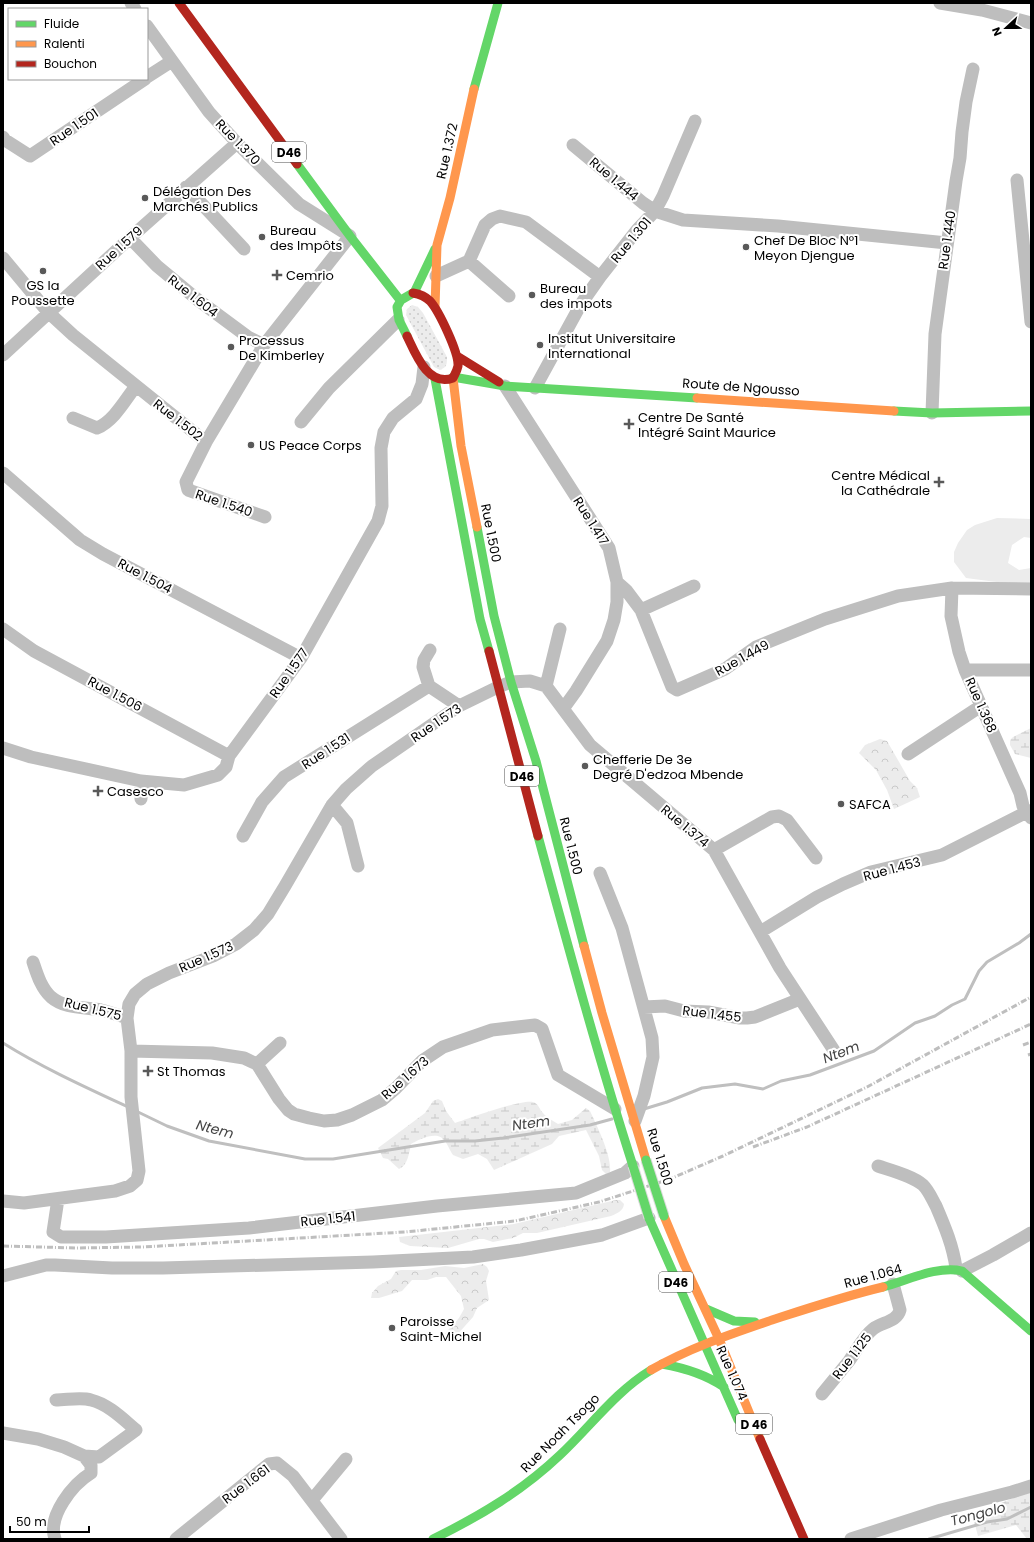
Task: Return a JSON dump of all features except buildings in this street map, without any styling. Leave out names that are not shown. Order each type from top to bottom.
[{"type":"main road","name":"D46","points":[[179,3],[350,236],[400,300]]},
{"type":"main road","name":"Rue 1.372","points":[[436,307],[437,245],[450,198],[475,85],[498,3]]},
{"type":"main road","points":[[437,245],[414,293],[400,300],[396,306],[398,320],[424,367],[435,379],[441,381],[453,377],[505,386]]},
{"type":"main road","points":[[414,293],[430,300],[436,307],[457,356],[458,366],[453,377]]},
{"type":"main road","name":"Route de Ngousso","points":[[457,356],[505,386],[932,413],[1031,411]]},
{"type":"main road","name":"Rue 1.500","points":[[453,377],[464,462],[494,616],[511,682],[536,760],[600,1006],[646,1160],[664,1216],[684,1264],[706,1309]]},
{"type":"main road","name":"Rue 1.500","points":[[435,379],[480,620],[561,921],[633,1166]]},
{"type":"main road","name":"D46","points":[[633,1166],[649,1218]]},
{"type":"main road","name":"Rue 1.074","points":[[649,1218],[741,1427]]},
{"type":"main road","points":[[959,1269],[1031,1331]]},
{"type":"main road","name":"Rue 1.064","points":[[705,1345],[772,1320],[850,1295],[937,1272],[959,1269]]},
{"type":"main road","points":[[706,1309],[734,1322],[772,1320]]},
{"type":"main road","name":"Rue 1.074","points":[[706,1309],[720,1339],[765,1457],[804,1539]]},
{"type":"main road","name":"Rue Noah Tsogo","points":[[433,1539],[462,1525],[506,1500],[525,1486],[566,1449],[626,1388],[662,1364],[705,1345]]},
{"type":"main road","points":[[662,1364],[693,1370],[709,1377],[724,1387]]},
{"type":"street","points":[[940,3],[989,12],[1031,23]]},
{"type":"street","name":"Rue 1.370","points":[[148,27],[209,112],[237,143],[299,204],[350,236]]},
{"type":"street","points":[[148,76],[172,61]]},
{"type":"street","name":"Rue 1.440","points":[[932,413],[935,334],[960,158],[966,102],[973,69]]},
{"type":"street","name":"Rue 1.501","points":[[3,137],[5,140],[30,156],[143,80]]},
{"type":"street","points":[[655,211],[663,196],[695,121]]},
{"type":"street","name":"Rue 1.579","points":[[3,355],[48,312],[237,143]]},
{"type":"street","name":"Rue 1.444","points":[[573,145],[643,203],[655,211]]},
{"type":"street","points":[[1018,180],[1030,296],[1031,322]]},
{"type":"street","points":[[186,187],[244,249]]},
{"type":"street","name":"Rue 1.301","points":[[535,388],[580,304],[600,277],[655,211],[683,220],[778,226],[947,243]]},
{"type":"street","points":[[436,276],[469,261],[485,225],[492,219],[500,216],[526,222],[600,277]]},
{"type":"street","name":"Rue 1.502","points":[[3,258],[48,312],[136,386],[206,442],[264,345],[350,236]]},
{"type":"street","name":"Rue 1.604","points":[[130,238],[157,266],[198,300],[248,337],[264,345]]},
{"type":"street","points":[[469,261],[509,296]]},
{"type":"street","points":[[301,422],[329,388],[398,320]]},
{"type":"street","name":"Rue 1.577","points":[[3,748],[31,757],[141,781],[184,785],[218,775],[226,767],[229,756],[301,658],[378,521],[382,506],[381,448],[384,432],[393,418],[416,399],[422,384],[424,367]]},
{"type":"street","points":[[73,418],[97,428],[104,425],[110,420],[136,386]]},
{"type":"street","name":"Rue 1.417","points":[[505,386],[609,548],[617,582],[617,602],[607,642],[563,709]]},
{"type":"street","name":"Rue 1.540","points":[[206,442],[186,482],[188,490],[265,517]]},
{"type":"street","name":"Rue 1.504","points":[[3,473],[80,540],[103,554],[301,658]]},
{"type":"street","name":"Rue 1.449","points":[[617,582],[626,590],[642,610],[672,687],[677,690],[725,669],[756,647],[825,619],[898,596],[952,588]]},
{"type":"street","points":[[642,610],[694,586]]},
{"type":"street","points":[[952,588],[1031,589]]},
{"type":"street","name":"Rue 1.368","points":[[952,588],[951,616],[954,635],[965,670],[1020,793],[1023,806],[1029,815]]},
{"type":"street","name":"Rue 1.506","points":[[3,629],[34,651],[229,756]]},
{"type":"street","points":[[498,687],[511,682],[530,681],[546,686],[560,630]]},
{"type":"street","points":[[430,650],[424,660],[423,667],[429,686],[459,706]]},
{"type":"street","points":[[965,670],[1031,670]]},
{"type":"street","name":"Rue 1.531","points":[[243,836],[262,802],[284,777],[429,686]]},
{"type":"street","name":"Rue 1.374","points":[[546,686],[590,744],[714,850],[800,999],[835,1052]]},
{"type":"street","name":"Rue 1.573","points":[[3,1201],[24,1203],[115,1192],[130,1186],[137,1180],[139,1171],[131,1097],[130,1051],[127,1018],[129,1004],[134,994],[147,984],[169,973],[213,956],[236,944],[254,930],[268,914],[332,804],[346,789],[372,766],[459,706],[498,687]]},
{"type":"street","points":[[908,754],[981,706]]},
{"type":"street","points":[[141,781],[141,799]]},
{"type":"street","points":[[332,804],[347,823],[358,866]]},
{"type":"street","name":"Rue 1.453","points":[[760,932],[817,897],[843,884],[871,872],[942,855],[1029,815]]},
{"type":"street","points":[[714,850],[772,818],[780,816],[787,820],[816,858]]},
{"type":"street","points":[[600,873],[622,928],[652,1038],[653,1057],[644,1096],[635,1121]]},
{"type":"street","name":"Rue 1.575","points":[[33,962],[37,976],[52,998],[68,1007],[112,1012],[127,1018]]},
{"type":"street","name":"Rue 1.455","points":[[644,1007],[665,1006],[684,1011],[708,1012],[747,1018],[755,1017],[800,999]]},
{"type":"street","name":"Rue 1.673","points":[[257,1064],[279,1099],[288,1110],[294,1114],[309,1118],[324,1121],[336,1120],[352,1115],[382,1100],[422,1062],[443,1047],[492,1030],[535,1025],[542,1029],[558,1075],[615,1109]]},
{"type":"street","points":[[130,1051],[212,1053],[244,1058],[257,1064],[280,1043]]},
{"type":"street","name":"Rue 1.541","points":[[58,1199],[53,1232],[61,1237],[106,1237],[249,1228],[438,1206],[576,1193],[625,1173],[633,1166]]},
{"type":"street","points":[[878,1166],[912,1179],[922,1184],[928,1190],[950,1238],[959,1269],[993,1255],[1031,1233]]},
{"type":"street","points":[[3,1276],[46,1265],[112,1268],[163,1268],[373,1262],[473,1257],[602,1235],[649,1218]]},
{"type":"street","name":"Rue 1.125","points":[[822,1394],[849,1360],[866,1335],[874,1328],[896,1318],[899,1314],[900,1310],[893,1284]]},
{"type":"street","points":[[3,1433],[38,1439],[64,1447],[84,1456],[99,1457],[136,1430],[114,1412],[91,1400],[56,1400]]},
{"type":"street","points":[[56,1539],[54,1529],[58,1509],[82,1479],[92,1472],[91,1465],[84,1456]]},
{"type":"street","points":[[312,1500],[346,1459]]},
{"type":"street","name":"Rue 1.661","points":[[176,1539],[269,1464],[277,1463],[293,1476],[341,1539]]},
{"type":"street","points":[[851,1539],[941,1510],[1006,1494],[1031,1486]]},
{"type":"green space","points":[[412,305],[418,307],[423,313],[447,357],[446,365],[440,370],[434,367],[406,315],[407,309]]},
{"type":"green space","points":[[997,518],[1031,519],[1031,538],[1024,537],[1012,545],[1008,563],[1019,570],[1031,568],[1031,584],[1004,583],[966,578],[954,562],[954,552],[967,530],[975,525]]},
{"type":"green space","points":[[1031,728],[1031,758],[1015,754],[1010,745],[1010,740]]},
{"type":"green space","points":[[880,739],[887,741],[910,781],[917,788],[920,797],[894,809],[887,790],[876,770],[859,753],[865,745]]},
{"type":"green space","points":[[438,1099],[442,1101],[446,1111],[455,1123],[518,1103],[533,1102],[538,1105],[546,1116],[558,1124],[572,1120],[586,1108],[590,1111],[603,1141],[609,1158],[610,1172],[606,1174],[602,1170],[599,1156],[586,1130],[559,1136],[552,1144],[494,1170],[487,1159],[478,1154],[463,1159],[453,1155],[447,1144],[439,1136],[426,1137],[411,1144],[406,1162],[399,1169],[388,1159],[383,1158],[378,1148],[425,1113],[433,1101]]},
{"type":"green space","points":[[620,1200],[624,1204],[623,1208],[620,1212],[611,1216],[537,1233],[523,1233],[513,1238],[493,1242],[479,1239],[448,1248],[410,1246],[400,1242],[399,1237],[514,1224]]},
{"type":"green space","points":[[483,1264],[489,1271],[486,1281],[489,1300],[477,1308],[473,1317],[456,1336],[443,1343],[440,1339],[459,1318],[464,1309],[461,1296],[446,1277],[436,1277],[427,1280],[412,1280],[402,1291],[379,1298],[371,1298],[372,1293],[378,1286],[391,1279],[396,1271],[421,1270],[445,1266],[464,1268]]},
{"type":"green space","points":[[1031,1491],[1031,1539],[1027,1539],[1016,1525],[978,1536],[972,1514]]},
{"type":"waterway","name":"Ntem","points":[[644,1109],[667,1102],[702,1088],[735,1084],[763,1089],[781,1081],[810,1075],[874,1051],[915,1023],[935,1016],[965,999],[979,971],[987,962],[1031,934]]},
{"type":"waterway","name":"Ntem","points":[[3,1043],[80,1085],[128,1107]]},
{"type":"waterway","name":"Ntem","points":[[136,1111],[167,1126],[209,1141],[305,1159],[333,1159],[445,1141],[475,1141],[503,1138],[590,1125],[612,1119]]},
{"type":"waterway","name":"Tongolo","points":[[929,1539],[987,1522],[1007,1519],[1031,1507]]},
{"type":"railway","points":[[3,1246],[76,1248],[142,1247],[405,1232],[515,1221],[599,1202],[670,1179],[723,1156],[867,1087],[1031,997]]},
{"type":"railway","points":[[753,1147],[807,1127],[1031,1024]]},
{"type":"railway","points":[[1023,1045],[1031,1042]]},
{"type":"traffic: fast","points":[[474,89],[498,3]]},
{"type":"traffic: fast","points":[[297,164],[350,236],[400,300]]},
{"type":"traffic: fast","points":[[414,293],[435,249]]},
{"type":"traffic: fast","points":[[407,336],[399,320],[397,307],[401,300],[413,293]]},
{"type":"traffic: fast","points":[[453,377],[505,386],[697,398]]},
{"type":"traffic: fast","points":[[435,379],[480,619],[489,651]]},
{"type":"traffic: fast","points":[[894,411],[932,413],[1031,411]]},
{"type":"traffic: fast","points":[[477,527],[494,616],[511,682],[536,761],[584,946]]},
{"type":"traffic: fast","points":[[538,836],[595,1043],[633,1166]]},
{"type":"traffic: fast","points":[[646,1160],[664,1216]]},
{"type":"traffic: fast","points":[[633,1166],[649,1218]]},
{"type":"traffic: fast","points":[[649,1218],[738,1420]]},
{"type":"traffic: fast","points":[[883,1287],[922,1274],[943,1270],[962,1271],[1031,1331]]},
{"type":"traffic: fast","points":[[706,1309],[734,1321],[755,1322]]},
{"type":"traffic: fast","points":[[662,1364],[679,1367],[694,1372],[710,1378],[724,1387]]},
{"type":"traffic: fast","points":[[433,1539],[484,1512],[531,1480],[560,1455],[614,1399],[651,1370]]},
{"type":"traffic: slow","points":[[435,307],[437,245],[450,198],[474,89]]},
{"type":"traffic: slow","points":[[453,378],[461,446],[477,527]]},
{"type":"traffic: slow","points":[[697,398],[894,411]]},
{"type":"traffic: slow","points":[[584,946],[602,1013],[646,1160]]},
{"type":"traffic: slow","points":[[664,1216],[684,1264],[719,1339],[760,1439]]},
{"type":"traffic: slow","points":[[651,1370],[665,1362],[710,1342],[827,1302],[883,1287]]},
{"type":"traffic: jam","points":[[179,3],[297,164]]},
{"type":"traffic: jam","points":[[407,336],[414,352],[424,368],[430,374],[444,380],[453,378],[458,366],[448,332],[430,301],[413,293]]},
{"type":"traffic: jam","points":[[457,356],[499,382]]},
{"type":"traffic: jam","points":[[489,651],[538,836]]},
{"type":"traffic: jam","points":[[760,1439],[804,1539]]},
{"type":"place","name":"Délégation Des Marchés Publics","points":[[145,198]]},
{"type":"place","name":"Bureau des Impôts","points":[[262,237]]},
{"type":"place","name":"Chef De Bloc N°1 Meyon Djengue","points":[[746,247]]},
{"type":"place","name":"GS la Poussette","points":[[43,271]]},
{"type":"place","name":"Cemrio","points":[[277,275]]},
{"type":"place","name":"Bureau des impots","points":[[532,295]]},
{"type":"place","name":"Institut Universitaire International","points":[[540,345]]},
{"type":"place","name":"Processus De Kimberley","points":[[231,347]]},
{"type":"place","name":"Centre De Santé Intégré Saint Maurice","points":[[629,424]]},
{"type":"place","name":"US Peace Corps","points":[[251,445]]},
{"type":"place","name":"Centre Médical la Cathédrale","points":[[939,482]]},
{"type":"place","name":"Chefferie De 3e Degré D'edzoa Mbende","points":[[585,766]]},
{"type":"place","name":"Casesco","points":[[98,791]]},
{"type":"place","name":"SAFCA","points":[[841,804]]},
{"type":"place","name":"St Thomas","points":[[148,1071]]},
{"type":"place","name":"Paroisse Saint-Michel","points":[[392,1328]]}]
